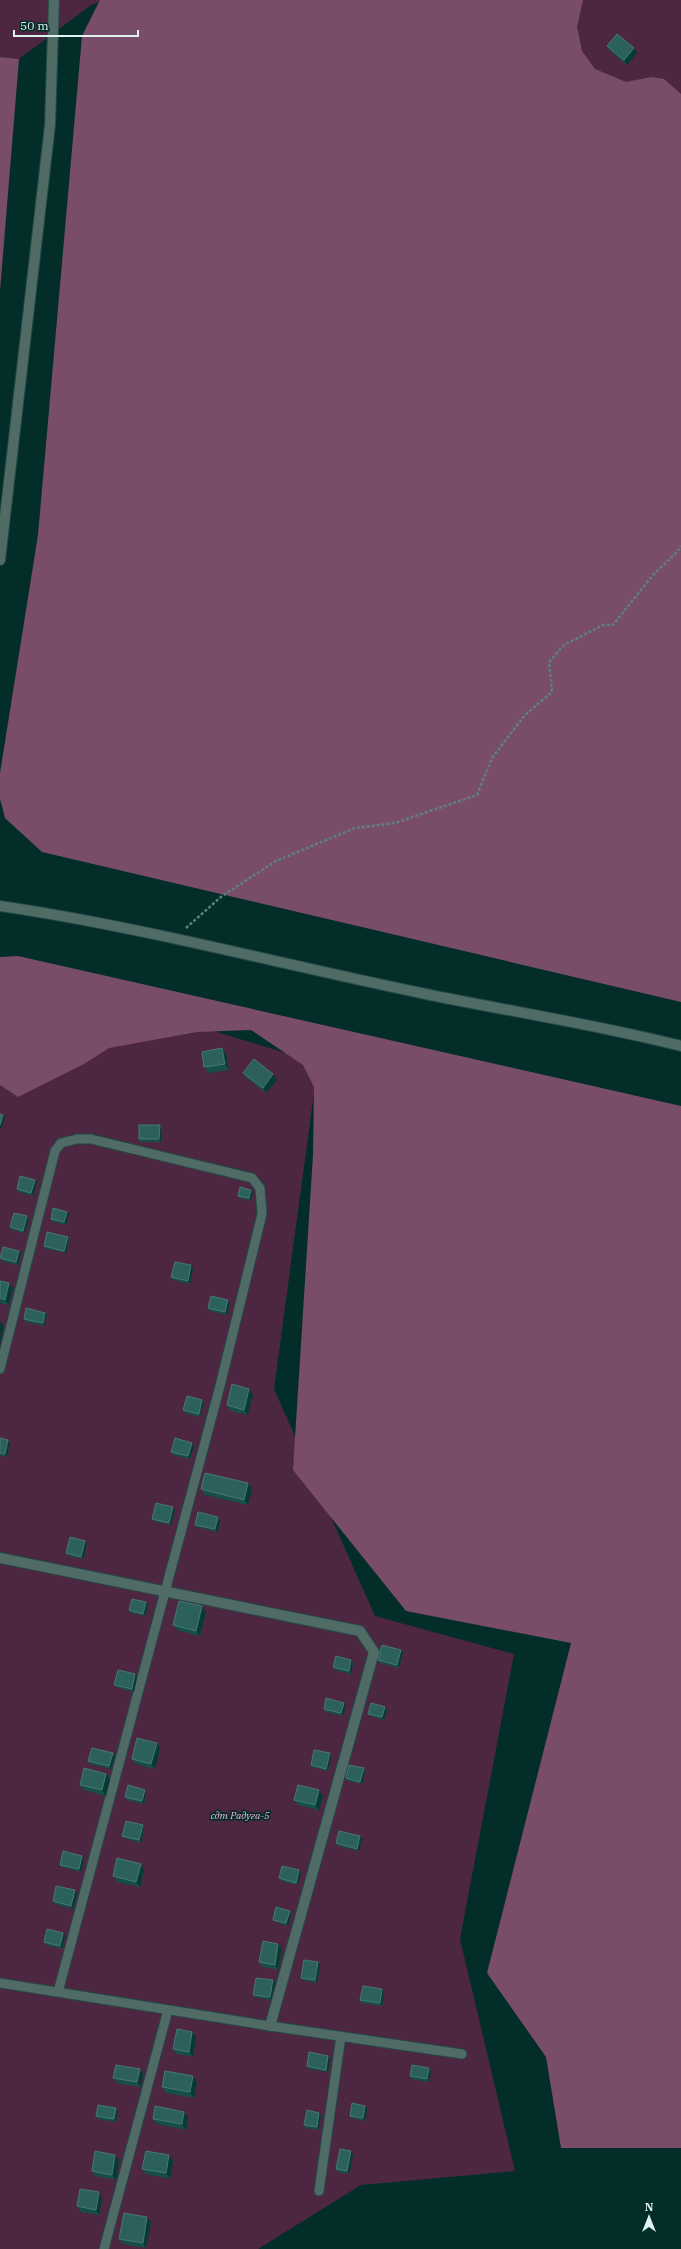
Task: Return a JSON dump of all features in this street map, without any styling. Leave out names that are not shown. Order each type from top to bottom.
[{"type":"street","points":[[0,560],[50,125],[54,0]]},
{"type":"street","points":[[0,906],[74,917],[420,993],[636,1035],[681,1046]]},
{"type":"street","points":[[0,1558],[360,1631],[374,1652],[270,2026]]},
{"type":"lane","points":[[0,1369],[55,1151],[61,1143],[77,1139],[91,1139],[252,1178],[260,1188],[262,1214],[220,1386],[58,1992]]},
{"type":"lane","points":[[0,1983],[270,2026],[462,2054]]},
{"type":"lane","points":[[104,2249],[168,2010]]},
{"type":"lane","points":[[319,2191],[340,2036]]},
{"type":"path","points":[[179,939],[189,924],[222,896],[276,861],[355,828],[395,823],[476,795],[492,758],[525,716],[552,692],[549,662],[564,645],[603,626],[613,626],[653,575],[677,552],[681,546]]},
{"type":"green space","points":[[0,0],[106,0],[91,5],[19,59],[0,57]]},
{"type":"green space","points":[[542,0],[681,0],[681,137],[567,62]]},
{"type":"green space","name":"сдт Радуга-5","points":[[191,1024],[318,1063],[274,1389],[375,1616],[514,1654],[460,1939],[515,2171],[361,2185],[258,2249],[0,2249],[0,1060]]},
{"type":"shaded area","points":[[100,0],[583,0],[577,27],[582,51],[595,69],[626,82],[651,77],[664,79],[681,94],[681,1002],[42,852],[5,818],[0,799],[0,773],[38,535],[82,36]]},
{"type":"shaded area","points":[[0,57],[19,59],[0,291]]},
{"type":"shaded area","points":[[18,956],[681,1106],[681,2148],[561,2148],[546,2057],[487,1973],[571,1643],[406,1611],[293,1470],[313,1155],[314,1087],[303,1065],[251,1030],[197,1032],[109,1048],[84,1064],[18,1097],[0,1085],[0,957]]},
{"type":"building","points":[[617,34],[634,48],[624,60],[607,46]]},
{"type":"building","points":[[222,1048],[225,1064],[204,1067],[202,1052]]},
{"type":"building","points":[[254,1059],[273,1074],[263,1088],[243,1073]]},
{"type":"building","points":[[0,1114],[3,1115],[0,1125]]},
{"type":"building","points":[[139,1125],[160,1125],[159,1139],[139,1139]]},
{"type":"building","points":[[20,1176],[35,1180],[31,1193],[17,1189]]},
{"type":"building","points":[[240,1187],[251,1190],[249,1198],[238,1196]]},
{"type":"building","points":[[53,1208],[67,1212],[64,1222],[51,1219]]},
{"type":"building","points":[[14,1213],[27,1216],[23,1231],[10,1227]]},
{"type":"building","points":[[47,1232],[68,1237],[64,1251],[44,1246]]},
{"type":"building","points":[[3,1247],[19,1251],[16,1262],[0,1258]]},
{"type":"building","points":[[175,1262],[191,1265],[188,1281],[171,1277]]},
{"type":"building","points":[[0,1281],[9,1283],[5,1300],[0,1298]]},
{"type":"building","points":[[211,1296],[228,1300],[225,1312],[208,1308]]},
{"type":"building","points":[[26,1308],[45,1313],[43,1323],[24,1319]]},
{"type":"building","points":[[232,1384],[249,1389],[244,1410],[227,1405]]},
{"type":"building","points":[[187,1396],[202,1400],[199,1414],[183,1410]]},
{"type":"building","points":[[0,1438],[8,1440],[5,1454],[0,1453]]},
{"type":"building","points":[[175,1438],[192,1443],[188,1456],[171,1452]]},
{"type":"building","points":[[205,1473],[248,1483],[244,1500],[201,1489]]},
{"type":"building","points":[[156,1503],[173,1507],[169,1523],[152,1519]]},
{"type":"building","points":[[198,1512],[218,1517],[215,1529],[195,1525]]},
{"type":"building","points":[[70,1537],[85,1541],[81,1557],[66,1553]]},
{"type":"building","points":[[132,1599],[146,1602],[143,1614],[129,1610]]},
{"type":"building","points":[[179,1601],[202,1606],[196,1631],[173,1625]]},
{"type":"building","points":[[382,1645],[401,1650],[397,1665],[378,1660]]},
{"type":"building","points":[[336,1656],[351,1660],[349,1671],[333,1667]]},
{"type":"building","points":[[118,1670],[135,1674],[132,1689],[114,1685]]},
{"type":"building","points":[[326,1698],[344,1703],[341,1713],[324,1709]]},
{"type":"building","points":[[371,1703],[385,1707],[382,1717],[368,1714]]},
{"type":"building","points":[[137,1738],[157,1743],[151,1764],[132,1759]]},
{"type":"building","points":[[92,1748],[113,1753],[109,1766],[88,1761]]},
{"type":"building","points":[[314,1750],[330,1753],[326,1769],[311,1765]]},
{"type":"building","points":[[349,1765],[364,1768],[360,1782],[346,1778]]},
{"type":"building","points":[[84,1768],[106,1774],[102,1790],[80,1785]]},
{"type":"building","points":[[128,1785],[145,1790],[142,1801],[125,1797]]},
{"type":"building","points":[[298,1785],[319,1790],[315,1805],[294,1800]]},
{"type":"building","points":[[126,1821],[143,1825],[139,1840],[122,1836]]},
{"type":"building","points":[[339,1831],[360,1836],[357,1849],[336,1843]]},
{"type":"building","points":[[63,1851],[82,1856],[79,1869],[60,1865]]},
{"type":"building","points":[[117,1858],[141,1864],[136,1882],[113,1876]]},
{"type":"building","points":[[282,1866],[299,1870],[296,1883],[279,1878]]},
{"type":"building","points":[[56,1886],[75,1890],[71,1906],[53,1901]]},
{"type":"building","points":[[276,1907],[290,1911],[286,1923],[273,1920]]},
{"type":"building","points":[[47,1929],[63,1933],[60,1946],[44,1942]]},
{"type":"building","points":[[263,1941],[278,1944],[275,1965],[259,1962]]},
{"type":"building","points":[[304,1960],[318,1962],[315,1980],[301,1978]]},
{"type":"building","points":[[256,1978],[273,1980],[270,1997],[253,1995]]},
{"type":"building","points":[[363,1986],[382,1989],[380,2003],[360,2000]]},
{"type":"building","points":[[177,2029],[192,2032],[189,2052],[173,2049]]},
{"type":"building","points":[[309,2052],[328,2056],[326,2070],[307,2066]]},
{"type":"building","points":[[116,2065],[140,2069],[137,2082],[113,2078]]},
{"type":"building","points":[[412,2065],[429,2068],[427,2079],[410,2076]]},
{"type":"building","points":[[165,2071],[193,2076],[190,2092],[162,2087]]},
{"type":"building","points":[[352,2103],[365,2106],[363,2118],[350,2116]]},
{"type":"building","points":[[98,2105],[116,2108],[114,2119],[96,2116]]},
{"type":"building","points":[[155,2106],[184,2112],[182,2124],[153,2119]]},
{"type":"building","points":[[307,2110],[319,2113],[317,2127],[304,2125]]},
{"type":"building","points":[[340,2149],[351,2151],[347,2171],[336,2169]]},
{"type":"building","points":[[95,2151],[115,2155],[112,2175],[92,2171]]},
{"type":"building","points":[[146,2151],[169,2155],[166,2173],[142,2169]]},
{"type":"building","points":[[80,2189],[99,2192],[96,2210],[77,2206]]},
{"type":"building","points":[[124,2213],[147,2217],[143,2243],[119,2239]]}]
